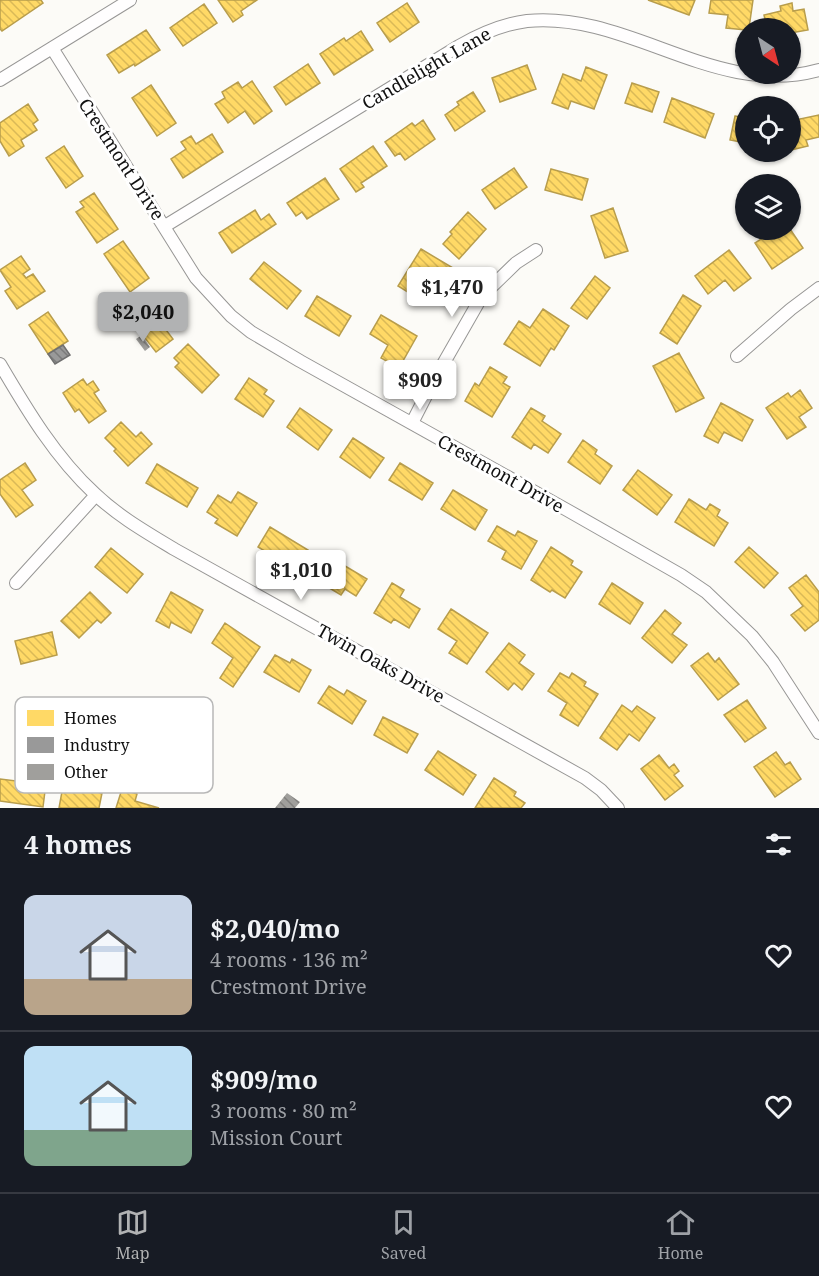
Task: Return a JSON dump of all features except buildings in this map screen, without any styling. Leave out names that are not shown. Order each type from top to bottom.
[{"type":"street","points":[[0,80],[130,0]]},
{"type":"street","name":"Candlelight Lane","points":[[165,226],[459,46],[496,28],[526,21],[585,24],[610,30],[659,50],[731,71],[759,76],[786,77],[819,70]]},
{"type":"street","name":"Crestmont Drive","points":[[52,48],[196,278],[231,316],[251,332],[660,563],[706,592],[737,620],[773,662],[819,733]]},
{"type":"street","points":[[412,423],[482,296],[516,263],[536,250]]},
{"type":"street","points":[[737,356],[782,316],[819,288]]},
{"type":"street","name":"Twin Oaks Drive","points":[[0,364],[53,448],[96,495],[129,521],[174,549],[585,778],[601,790],[618,808]]},
{"type":"street","points":[[16,583],[96,495]]}]
